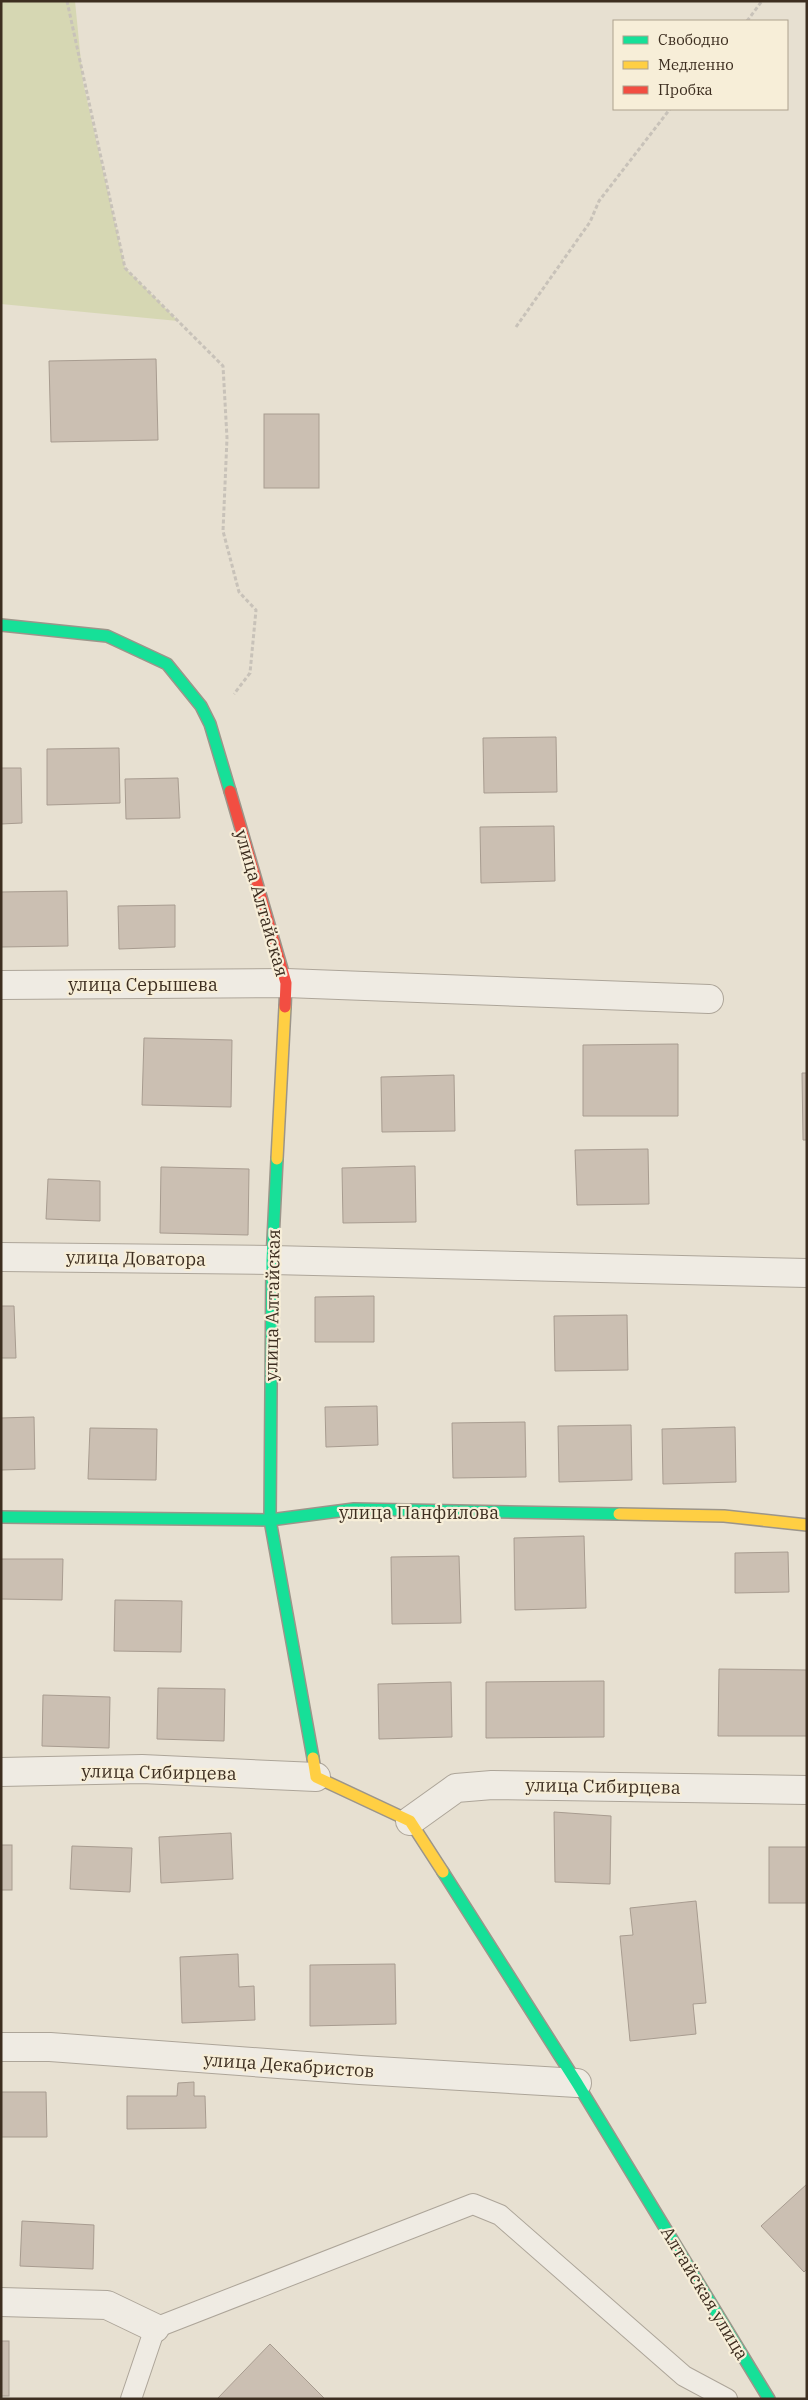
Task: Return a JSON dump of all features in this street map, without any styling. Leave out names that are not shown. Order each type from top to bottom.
[{"type":"street","name":"улица Алтайская","points":[[1,625],[107,636],[167,664],[201,706],[210,724],[286,983],[272,1260],[270,1520],[316,1777]]},
{"type":"street","name":"улица Серышева","points":[[1,985],[286,983],[709,998]]},
{"type":"street","name":"улица Доватора","points":[[1,1257],[272,1260],[807,1273]]},
{"type":"street","name":"улица Панфилова","points":[[1,1517],[270,1520],[354,1509],[724,1516],[807,1525]]},
{"type":"street","name":"улица Сибирцева","points":[[1,1772],[142,1769],[316,1777]]},
{"type":"street","points":[[316,1777],[410,1821]]},
{"type":"street","name":"улица Сибирцева","points":[[410,1821],[456,1788],[492,1784],[807,1790]]},
{"type":"street","name":"Алтайская улица","points":[[410,1821],[577,2083],[769,2399]]},
{"type":"street","name":"улица Декабристов","points":[[1,2047],[50,2047],[360,2070],[577,2083]]},
{"type":"street","points":[[1,2302],[108,2305],[155,2328]]},
{"type":"lane","points":[[132,2399],[155,2328],[473,2204],[500,2215],[684,2376],[727,2399]]},
{"type":"path","points":[[67,1],[125,268],[223,366],[228,438],[223,531],[239,592],[256,610],[250,673],[210,724]]},
{"type":"path","points":[[748,20],[762,1]]},
{"type":"path","points":[[516,327],[590,222],[599,201],[669,110]]},
{"type":"green space","points":[[1,1],[75,1],[83,82],[125,268],[178,321],[1,304]]},
{"type":"building","points":[[156,359],[158,440],[51,442],[49,361]]},
{"type":"building","points":[[264,414],[319,414],[319,488],[264,488]]},
{"type":"building","points":[[556,737],[557,792],[484,793],[483,738]]},
{"type":"building","points":[[119,748],[120,803],[47,805],[47,749]]},
{"type":"building","points":[[1,768],[21,768],[22,823],[1,824]]},
{"type":"building","points":[[178,778],[180,818],[126,819],[125,779]]},
{"type":"building","points":[[554,826],[555,881],[481,883],[480,827]]},
{"type":"building","points":[[67,891],[68,946],[1,947],[1,892]]},
{"type":"building","points":[[175,905],[175,947],[119,949],[118,906]]},
{"type":"building","points":[[144,1038],[232,1040],[231,1107],[142,1105]]},
{"type":"building","points":[[678,1044],[678,1116],[583,1116],[583,1045]]},
{"type":"building","points":[[802,1073],[807,1073],[807,1140],[803,1140]]},
{"type":"building","points":[[454,1075],[455,1131],[382,1132],[381,1077]]},
{"type":"building","points":[[648,1149],[649,1204],[577,1205],[575,1150]]},
{"type":"building","points":[[415,1166],[416,1222],[343,1223],[342,1168]]},
{"type":"building","points":[[161,1167],[249,1169],[248,1235],[160,1233]]},
{"type":"building","points":[[48,1179],[100,1181],[100,1221],[46,1219]]},
{"type":"building","points":[[374,1296],[374,1342],[315,1342],[315,1297]]},
{"type":"building","points":[[1,1306],[14,1306],[16,1358],[1,1358]]},
{"type":"building","points":[[627,1315],[628,1370],[555,1371],[554,1316]]},
{"type":"building","points":[[377,1406],[378,1445],[326,1447],[325,1407]]},
{"type":"building","points":[[34,1417],[35,1469],[1,1470],[1,1418]]},
{"type":"building","points":[[525,1422],[526,1477],[453,1478],[452,1423]]},
{"type":"building","points":[[631,1425],[632,1480],[559,1482],[558,1426]]},
{"type":"building","points":[[735,1427],[736,1482],[663,1484],[662,1429]]},
{"type":"building","points":[[90,1428],[157,1429],[156,1480],[88,1479]]},
{"type":"building","points":[[584,1536],[586,1608],[515,1610],[514,1538]]},
{"type":"building","points":[[788,1552],[789,1592],[735,1593],[735,1553]]},
{"type":"building","points":[[459,1556],[461,1623],[392,1624],[391,1557]]},
{"type":"building","points":[[1,1559],[63,1559],[62,1600],[1,1599]]},
{"type":"building","points":[[115,1600],[182,1601],[181,1652],[114,1651]]},
{"type":"building","points":[[719,1669],[807,1670],[807,1736],[718,1736]]},
{"type":"building","points":[[604,1681],[604,1737],[486,1738],[486,1682]]},
{"type":"building","points":[[451,1682],[452,1737],[379,1739],[378,1684]]},
{"type":"building","points":[[158,1688],[225,1689],[224,1741],[157,1739]]},
{"type":"building","points":[[43,1695],[110,1697],[109,1748],[42,1746]]},
{"type":"building","points":[[554,1812],[611,1816],[610,1884],[555,1882]]},
{"type":"building","points":[[231,1833],[233,1879],[161,1883],[159,1837]]},
{"type":"building","points":[[1,1845],[12,1845],[12,1890],[1,1890]]},
{"type":"building","points":[[72,1846],[132,1848],[130,1892],[70,1889]]},
{"type":"building","points":[[769,1847],[807,1847],[807,1903],[769,1903]]},
{"type":"building","points":[[696,1901],[706,2003],[693,2004],[696,2034],[630,2041],[620,1936],[633,1935],[630,1908]]},
{"type":"building","points":[[238,1954],[239,1987],[254,1986],[255,2020],[182,2023],[180,1957]]},
{"type":"building","points":[[395,1964],[396,2024],[310,2026],[310,1965]]},
{"type":"building","points":[[194,2082],[194,2096],[205,2096],[206,2128],[127,2129],[127,2096],[177,2096],[178,2083]]},
{"type":"building","points":[[1,2092],[46,2092],[47,2137],[1,2137]]},
{"type":"building","points":[[807,2184],[807,2269],[804,2272],[761,2226]]},
{"type":"building","points":[[22,2221],[94,2225],[93,2269],[20,2266]]},
{"type":"building","points":[[1,2341],[9,2341],[9,2396],[1,2396]]},
{"type":"building","points":[[270,2344],[325,2399],[217,2399]]},
{"type":"traffic: fast","points":[[1,625],[107,636],[167,664],[201,706],[210,724],[230,791]]},
{"type":"traffic: fast","points":[[277,1159],[272,1260],[270,1520],[313,1758]]},
{"type":"traffic: fast","points":[[1,1517],[270,1520],[354,1509],[619,1514]]},
{"type":"traffic: fast","points":[[443,1872],[577,2083],[769,2399]]},
{"type":"traffic: slow","points":[[277,1159],[285,1007]]},
{"type":"traffic: slow","points":[[619,1514],[724,1516],[807,1525]]},
{"type":"traffic: slow","points":[[313,1758],[316,1777],[410,1821],[443,1872]]},
{"type":"traffic: jam","points":[[230,791],[286,983],[285,1007]]}]
